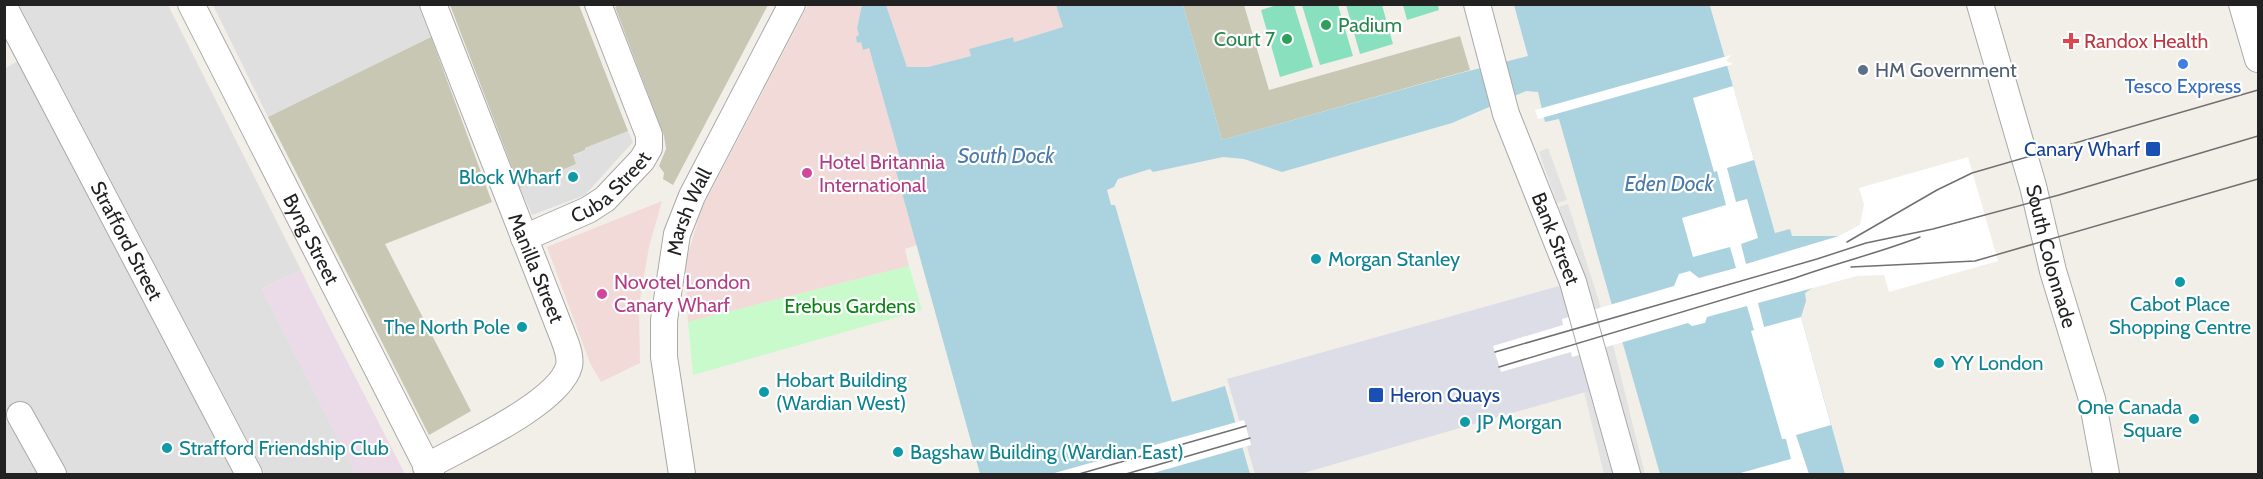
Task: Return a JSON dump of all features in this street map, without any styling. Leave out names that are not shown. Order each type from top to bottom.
[{"type":"street","name":"Byng Street","points":[[191,4],[428,471]]},
{"type":"street","name":"Manilla Street","points":[[428,471],[528,409],[555,387],[566,373],[569,364],[565,342],[433,4]]},
{"type":"street","name":"Cuba Street","points":[[524,238],[588,210],[605,199],[642,160],[649,148],[649,135],[598,4]]},
{"type":"street","name":"Marsh Wall","points":[[682,474],[664,357],[664,320],[676,234],[692,196],[792,4]]},
{"type":"street","name":"Bank Street","points":[[1477,4],[1505,109],[1573,282],[1627,474]]},
{"type":"street","name":"South Colonnade","points":[[1980,4],[2033,186],[2053,272],[2092,399],[2106,474]]},
{"type":"street","points":[[2242,4],[2259,60]]},
{"type":"street","name":"Strafford Street","points":[[4,7],[249,474]]},
{"type":"street","points":[[20,415],[53,474]]},
{"type":"shaded area","points":[[19,5],[168,5],[301,270],[262,289],[356,474],[265,474]]},
{"type":"shaded area","points":[[213,5],[418,5],[431,37],[268,117]]},
{"type":"shaded area","points":[[450,5],[579,5],[628,131],[585,148],[573,155],[576,164],[520,188]]},
{"type":"shaded area","points":[[620,5],[768,5],[673,185],[663,179],[664,173],[659,166],[666,149],[664,136],[615,7]]},
{"type":"shaded area","name":"Hotel Britannia International","points":[[808,5],[862,5],[857,28],[861,42],[869,48],[901,162],[894,164],[917,245],[905,249],[909,266],[688,322],[685,265],[701,210]]},
{"type":"shaded area","points":[[886,5],[1056,5],[1064,27],[1014,42],[1012,37],[970,49],[971,56],[928,67],[907,67]]},
{"type":"shaded area","points":[[1183,5],[1244,5],[1269,90],[1460,36],[1470,70],[1222,140]]},
{"type":"shaded area","points":[[431,37],[492,202],[385,244],[471,411],[429,435],[268,117]]},
{"type":"shaded area","points":[[18,61],[239,474],[5,474],[4,69]]},
{"type":"shaded area","name":"Block Wharf","points":[[628,131],[633,142],[585,195],[532,215],[520,188],[576,164],[573,156],[585,148]]},
{"type":"shaded area","points":[[1548,148],[1567,200],[1557,203],[1539,152]]},
{"type":"shaded area","name":"Novotel London Canary Wharf","points":[[662,201],[649,247],[639,306],[640,363],[601,382],[590,363],[547,247]]},
{"type":"shaded area","points":[[1568,204],[1614,349],[1645,474],[1636,474],[1589,298],[1559,207]]},
{"type":"shaded area","points":[[301,270],[405,474],[356,474],[341,445],[262,289]]},
{"type":"shaded area","points":[[1573,282],[1603,387],[1300,474],[1255,474],[1227,379]]},
{"type":"shaded area","points":[[1591,386],[1613,474],[1604,474],[1583,387]]},
{"type":"green space","name":"Court 7","points":[[1280,4],[1294,5],[1313,67],[1280,77],[1261,10]]},
{"type":"green space","points":[[1302,5],[1338,5],[1353,56],[1320,65]]},
{"type":"green space","points":[[1346,5],[1382,5],[1393,44],[1360,54]]},
{"type":"green space","points":[[1403,5],[1438,5],[1439,10],[1407,20]]},
{"type":"green space","name":"Erebus Gardens","points":[[909,266],[922,310],[693,375],[688,322]]},
{"type":"water","points":[[862,5],[886,5],[907,67],[928,67],[971,56],[969,49],[1013,37],[1014,42],[1063,27],[1056,5],[1183,5],[1222,140],[1528,56],[1514,5],[1711,5],[1775,233],[1790,229],[1792,236],[1838,236],[1846,265],[1805,293],[1806,301],[1801,317],[1845,474],[1660,474],[1559,119],[1545,122],[1538,92],[1526,91],[1452,123],[1282,172],[1244,159],[1223,157],[1153,172],[1150,169],[1118,179],[1114,187],[1107,190],[1111,205],[1115,205],[1172,402],[1225,386],[1250,474],[980,474],[894,164],[901,162],[869,48],[863,50],[861,42],[857,43],[856,37],[859,35],[857,28]]},
{"type":"pier","points":[[1731,55],[1726,61],[1733,64],[1538,119],[1535,110]]},
{"type":"pier","points":[[1733,86],[1754,160],[1727,168],[1736,202],[1747,199],[1758,238],[1741,244],[1746,264],[1839,236],[1860,225],[1864,204],[1859,188],[1968,157],[1998,261],[1889,292],[1884,275],[1857,276],[1758,303],[1764,327],[1801,317],[1831,425],[1796,435],[1809,474],[1737,474],[1791,459],[1786,439],[1782,439],[1751,331],[1754,330],[1747,306],[1707,317],[1705,323],[1692,326],[1688,323],[1572,357],[1571,352],[1501,372],[1493,346],[1563,325],[1562,319],[1674,286],[1679,274],[1690,271],[1699,278],[1736,268],[1730,247],[1693,257],[1682,218],[1726,205],[1693,98]]},
{"type":"pier","points":[[1244,420],[1251,445],[1150,474],[1051,474]]},
{"type":"tram line","points":[[1847,242],[1937,190],[1972,173],[2258,90]]},
{"type":"tram line","points":[[1495,352],[1866,243],[1933,229],[2059,195],[2258,136]]},
{"type":"tram line","points":[[1851,267],[1975,261],[2258,179]]},
{"type":"tram line","points":[[1499,367],[1795,278],[1920,237]]},
{"type":"tram line","points":[[1079,474],[1246,426]]},
{"type":"tram line","points":[[1126,474],[1250,438]]},
{"type":"place","name":"Padium","points":[[1326,25]]},
{"type":"place","name":"Court 7","points":[[1287,39]]},
{"type":"place","name":"Randox Health","points":[[2071,41]]},
{"type":"place","name":"Tesco Express","points":[[2183,64]]},
{"type":"place","name":"HM Government","points":[[1863,70]]},
{"type":"place","name":"Canary Wharf","points":[[2153,149]]},
{"type":"place","name":"Hotel Britannia International","points":[[807,173]]},
{"type":"place","name":"Block Wharf","points":[[573,177]]},
{"type":"place","name":"Morgan Stanley","points":[[1316,259]]},
{"type":"place","name":"Cabot Place Shopping Centre","points":[[2180,282]]},
{"type":"place","name":"Novotel London Canary Wharf","points":[[602,294]]},
{"type":"place","name":"The North Pole","points":[[522,327]]},
{"type":"place","name":"YY London","points":[[1939,363]]},
{"type":"place","name":"Hobart Building (Wardian West)","points":[[764,392]]},
{"type":"place","name":"Heron Quays","points":[[1376,395]]},
{"type":"place","name":"One Canada Square","points":[[2194,419]]},
{"type":"place","name":"JP Morgan","points":[[1465,422]]},
{"type":"place","name":"Strafford Friendship Club","points":[[167,448]]},
{"type":"place","name":"Bagshaw Building (Wardian East)","points":[[898,452]]},
{"type":"water label","name":"South Dock","points":[[1006,156]]},
{"type":"water label","name":"Eden Dock","points":[[1669,184]]}]
